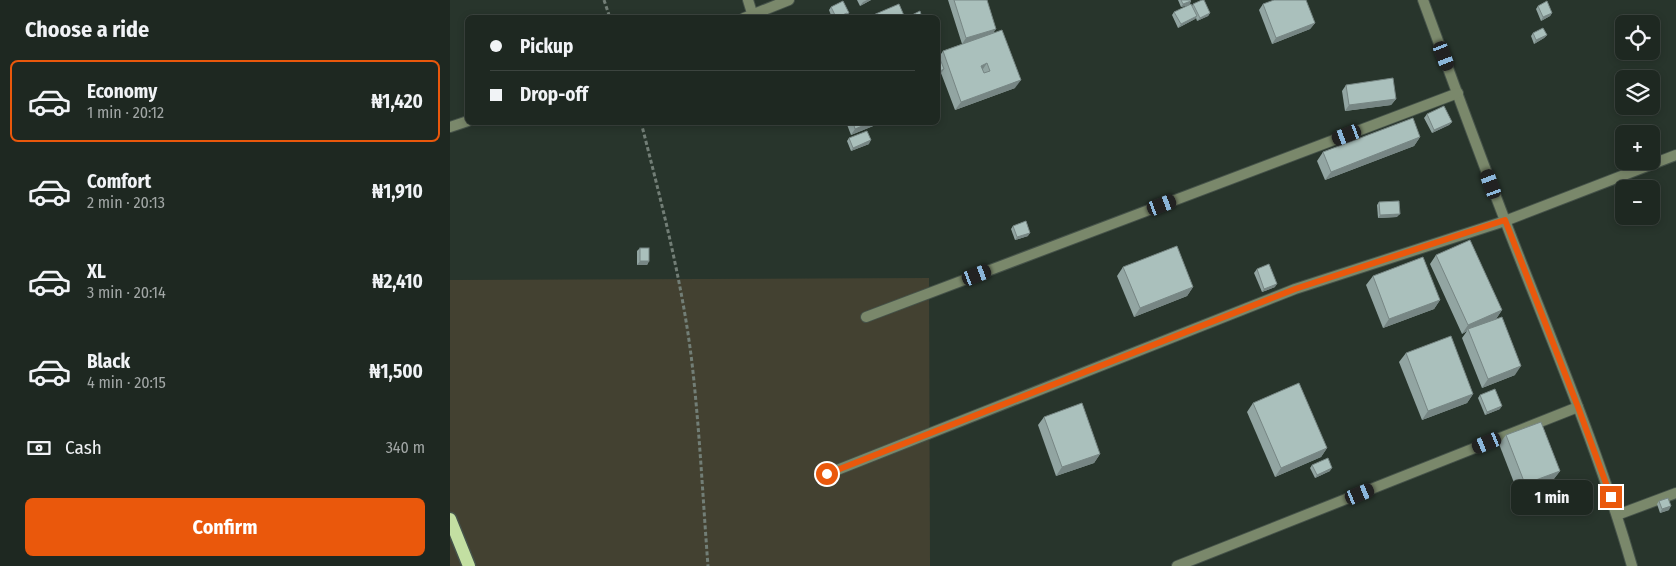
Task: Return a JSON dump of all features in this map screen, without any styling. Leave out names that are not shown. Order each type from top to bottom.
[{"type":"main road","points":[[450,519],[469,566]]},
{"type":"street","points":[[748,0],[748,15],[789,0]]},
{"type":"street","points":[[1423,0],[1505,220],[1578,407],[1617,515],[1632,566]]},
{"type":"street","points":[[866,317],[1458,93]]},
{"type":"street","points":[[450,127],[465,122]]},
{"type":"street","points":[[827,474],[1295,289],[1505,220],[1676,155]]},
{"type":"street","points":[[1177,566],[1578,407]]},
{"type":"street","points":[[1617,515],[1676,493]]},
{"type":"path","points":[[604,0],[609,15]]},
{"type":"path","points":[[642,125],[682,295],[693,371],[708,566]]},
{"type":"shaded area","points":[[929,278],[930,566],[450,566],[450,280]]},
{"type":"building","points":[[954,0],[987,0],[996,29],[966,38]]},
{"type":"building","points":[[1181,0],[1190,0],[1191,1],[1183,4]]},
{"type":"building","points":[[1204,0],[1210,13],[1200,18],[1193,4]]},
{"type":"building","points":[[1274,0],[1306,0],[1315,23],[1276,38],[1263,4]]},
{"type":"building","points":[[843,1],[849,13],[835,15],[831,7]]},
{"type":"building","points":[[1547,1],[1552,13],[1543,17],[1538,6]]},
{"type":"building","points":[[899,4],[904,15],[873,15]]},
{"type":"building","points":[[1191,4],[1197,16],[1181,24],[1174,12]]},
{"type":"building","points":[[920,11],[921,15],[912,15]]},
{"type":"building","points":[[1543,28],[1547,35],[1536,40],[1533,33]]},
{"type":"building","points":[[1002,30],[1021,80],[961,102],[943,51]],"holes":[[[987,63],[990,71],[984,73],[981,66]]]},
{"type":"building","points":[[940,59],[944,69],[940,71]]},
{"type":"building","points":[[1393,78],[1396,99],[1349,105],[1346,85]]},
{"type":"building","points":[[1444,106],[1452,122],[1434,130],[1427,114]]},
{"type":"building","points":[[1413,118],[1420,137],[1331,172],[1323,152]]},
{"type":"building","points":[[854,125],[865,125],[855,129]]},
{"type":"building","points":[[867,131],[871,140],[853,148],[849,138]]},
{"type":"building","points":[[1399,201],[1400,214],[1380,215],[1379,202]]},
{"type":"building","points":[[1026,221],[1030,233],[1017,237],[1013,226]]},
{"type":"building","points":[[1470,240],[1502,310],[1468,325],[1436,255]]},
{"type":"building","points":[[1177,246],[1193,287],[1140,308],[1123,267]]},
{"type":"building","points":[[640,248],[649,248],[649,261],[640,261]]},
{"type":"building","points":[[1423,257],[1440,300],[1389,319],[1373,276]]},
{"type":"building","points":[[1269,264],[1277,284],[1264,289],[1257,269]]},
{"type":"building","points":[[1502,317],[1521,366],[1488,379],[1468,329]]},
{"type":"building","points":[[1451,336],[1473,394],[1428,411],[1406,353]]},
{"type":"building","points":[[1299,383],[1327,448],[1281,468],[1253,403]]},
{"type":"building","points":[[1495,389],[1502,406],[1487,412],[1480,395]]},
{"type":"building","points":[[1082,403],[1100,454],[1062,467],[1044,417]]},
{"type":"building","points":[[1541,422],[1560,471],[1525,484],[1506,435]]},
{"type":"building","points":[[1328,458],[1332,468],[1317,475],[1312,465]]},
{"type":"building","points":[[1668,498],[1671,506],[1662,509],[1659,501]]},
{"type":"route","points":[[827,474],[1295,289],[1505,220],[1611,497]]}]
